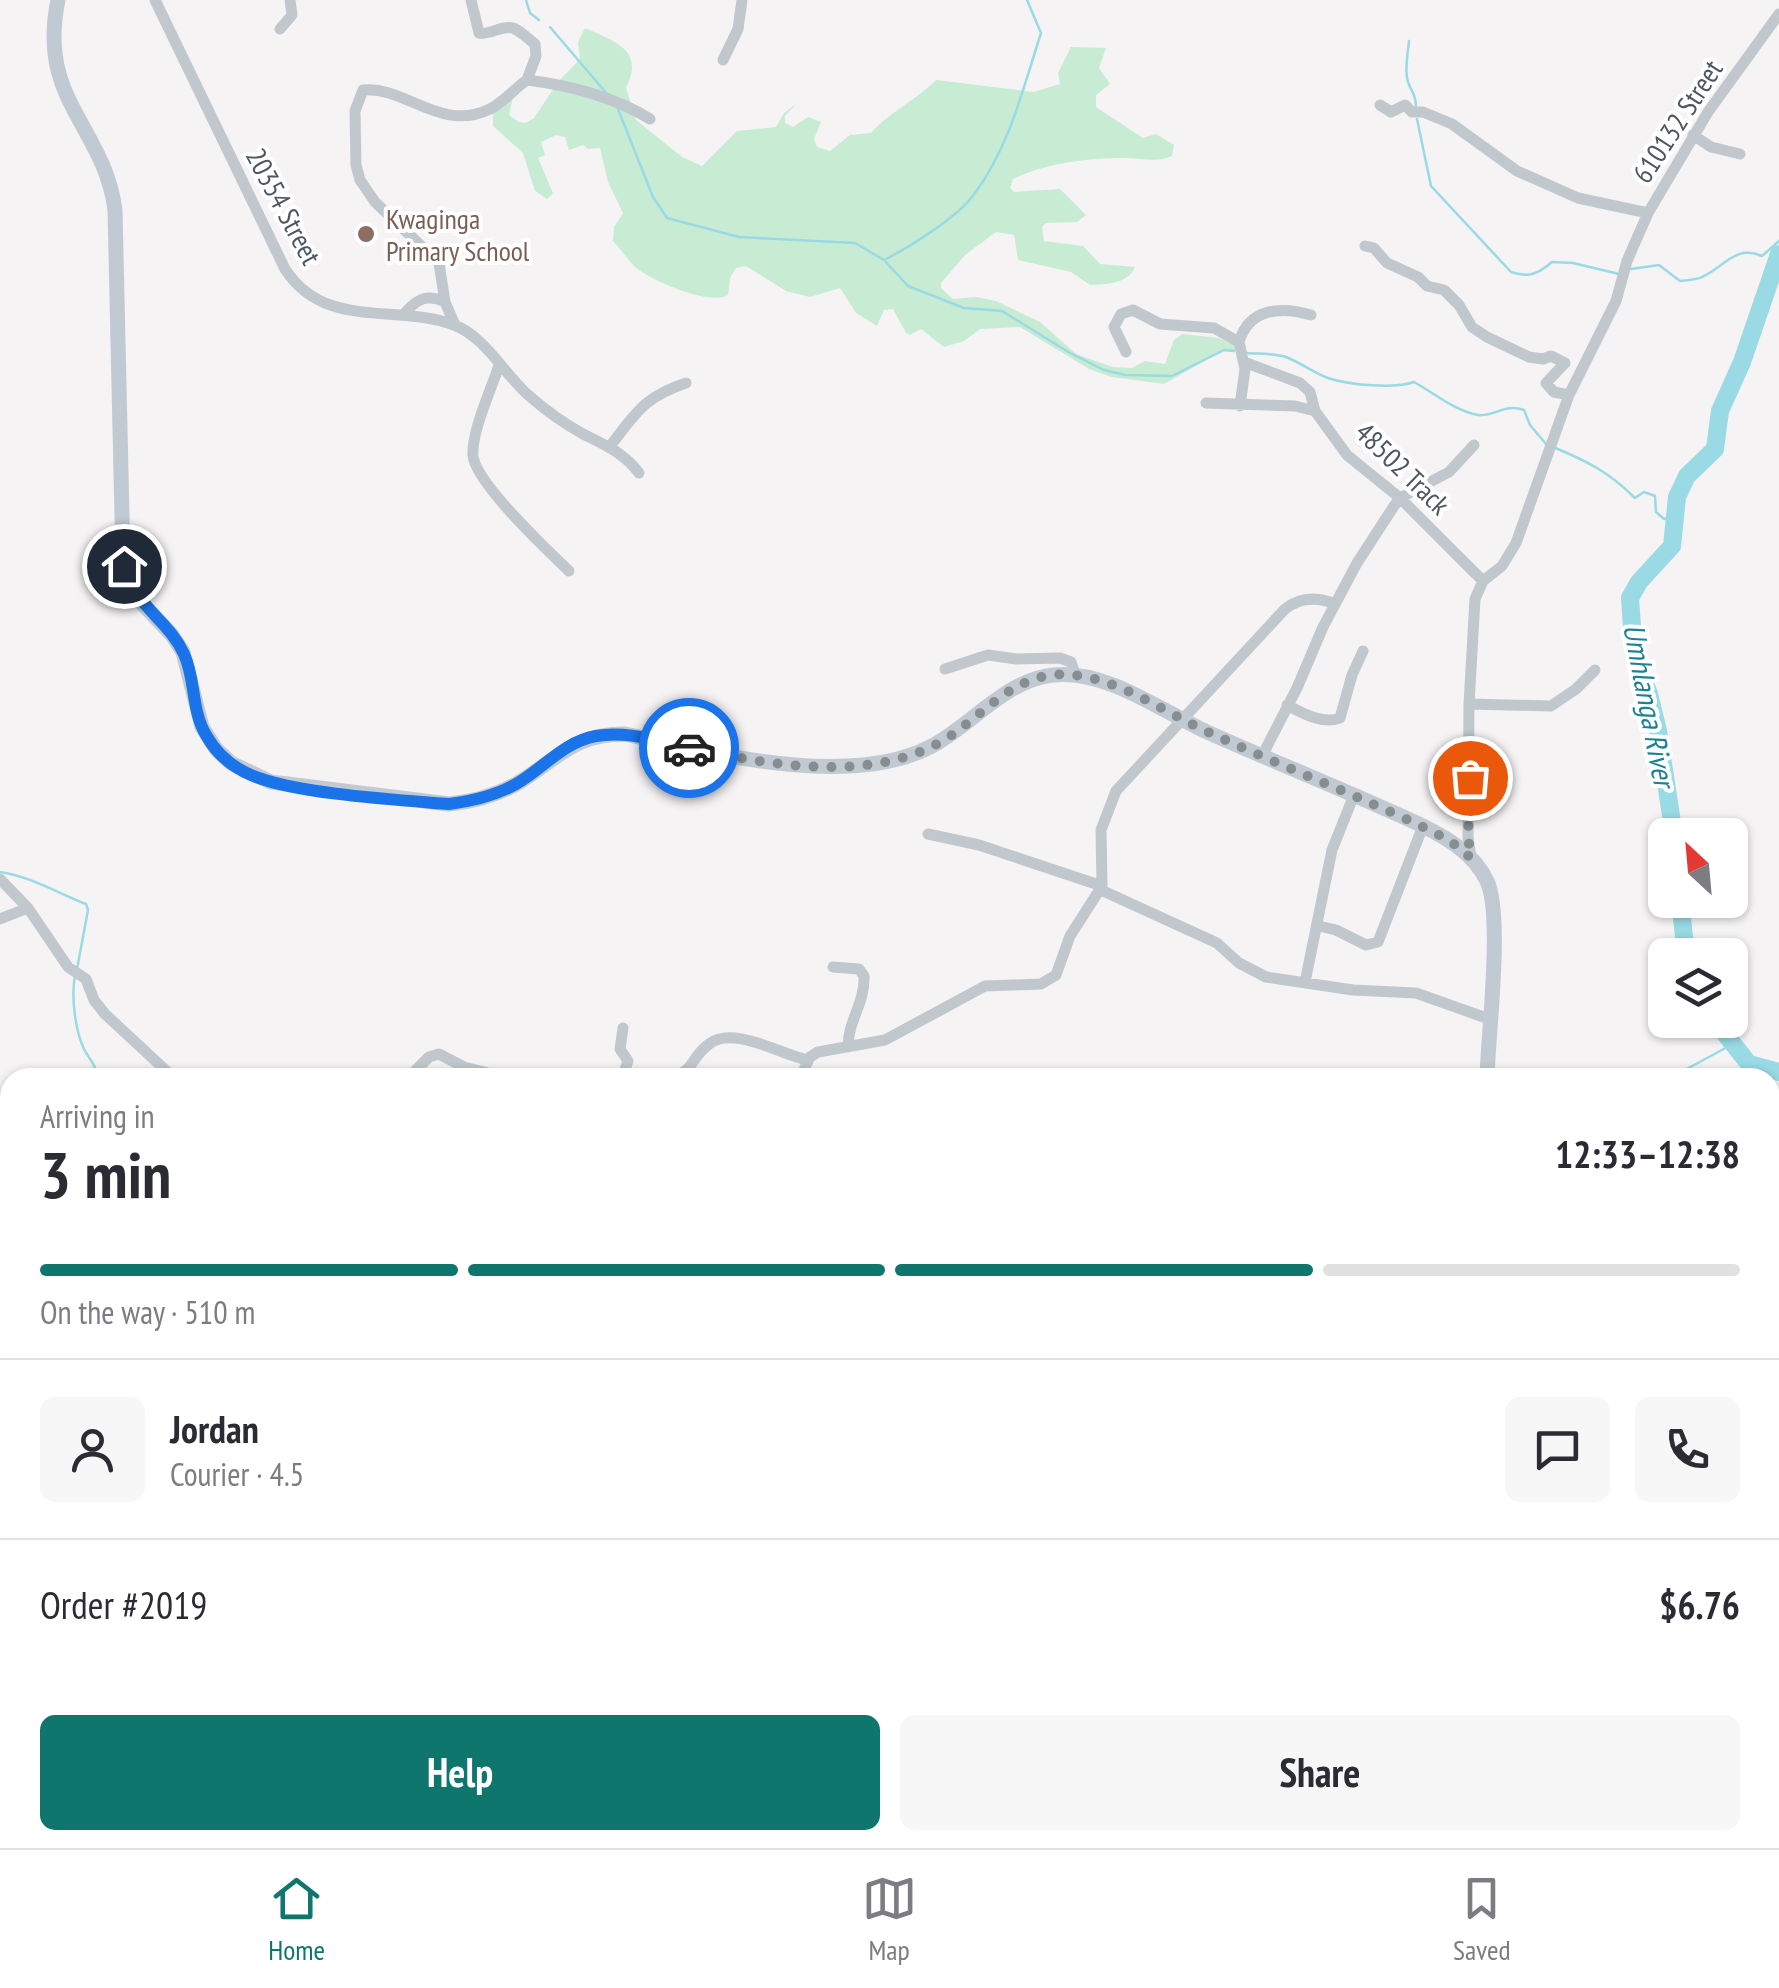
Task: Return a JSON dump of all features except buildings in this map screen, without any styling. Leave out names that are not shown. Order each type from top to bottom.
[{"type":"street","points":[[58,0],[54,37],[58,74],[68,102],[105,167],[115,210],[123,560],[138,599],[183,652],[205,734],[221,755],[238,768],[283,784],[449,804],[500,792],[566,747],[609,734],[755,761],[881,764],[913,755],[946,738],[993,702],[1036,678],[1076,676],[1098,680],[1423,826],[1471,858],[1488,882],[1494,911],[1488,1068]]},
{"type":"street","name":"20354 Street","points":[[155,0],[290,277],[313,297],[340,310],[402,315],[455,325]]},
{"type":"street","points":[[280,29],[292,15],[290,0]]},
{"type":"street","points":[[472,0],[479,33],[513,28],[535,44],[536,56],[527,80],[495,106],[477,113],[437,114],[381,91],[366,89],[357,101],[356,165],[360,180],[375,202],[439,263],[445,302],[455,325],[545,409],[610,446],[639,473]]},
{"type":"street","points":[[723,60],[738,29],[742,0]]},
{"type":"street","name":"610132 Street","points":[[1482,583],[1494,575],[1516,543],[1568,396],[1616,301],[1648,212],[1694,136],[1779,14]]},
{"type":"street","points":[[527,80],[623,104],[650,119]]},
{"type":"street","points":[[1380,104],[1391,112],[1405,105],[1412,112],[1423,112],[1452,124],[1517,171],[1587,202],[1648,212]]},
{"type":"street","points":[[1694,136],[1717,149],[1740,154]]},
{"type":"street","points":[[1365,246],[1373,247],[1386,262],[1418,277],[1427,286],[1444,290],[1472,327],[1487,337],[1529,357],[1551,356],[1566,363],[1546,382],[1554,392],[1568,396]]},
{"type":"street","points":[[402,315],[423,297],[445,302]]},
{"type":"street","points":[[1126,352],[1114,327],[1121,314],[1133,310],[1160,324],[1214,328],[1239,345]]},
{"type":"street","points":[[1240,406],[1246,377],[1239,345],[1243,330],[1260,314],[1294,310],[1311,314]]},
{"type":"street","name":"48502 Track","points":[[1244,362],[1300,383],[1347,455],[1400,498],[1482,583]]},
{"type":"street","points":[[500,365],[474,444],[474,461],[506,509],[569,571]]},
{"type":"street","points":[[610,446],[646,402],[664,390],[686,383]]},
{"type":"street","points":[[1206,403],[1295,406],[1315,411]]},
{"type":"street","points":[[1262,756],[1335,604],[1400,498],[1455,468],[1474,446]]},
{"type":"street","points":[[1471,858],[1468,837],[1472,618],[1482,583]]},
{"type":"street","points":[[804,1068],[818,1052],[896,1035],[985,986],[1049,981],[1062,967],[1070,936],[1102,888],[1101,830],[1116,791],[1288,606],[1315,598],[1335,604]]},
{"type":"street","points":[[1288,705],[1305,715],[1330,721],[1340,718],[1363,651]]},
{"type":"street","points":[[945,668],[988,656],[1016,660],[1060,658],[1071,662],[1076,676]]},
{"type":"street","points":[[1469,704],[1551,706],[1595,670]]},
{"type":"street","points":[[1305,982],[1332,850],[1354,795]]},
{"type":"street","points":[[1319,926],[1366,945],[1378,942],[1423,826]]},
{"type":"street","points":[[928,834],[979,845],[1102,888],[1217,943],[1252,972],[1266,978],[1353,990],[1416,993],[1490,1019]]},
{"type":"street","points":[[0,879],[28,908],[68,967],[86,979],[105,1014],[163,1068]]},
{"type":"street","points":[[0,918],[28,908]]},
{"type":"street","points":[[833,967],[859,969],[864,976],[864,996],[848,1033],[848,1048]]},
{"type":"street","points":[[623,1028],[620,1049],[628,1060],[625,1068]]},
{"type":"street","points":[[690,1068],[706,1046],[720,1039],[756,1042],[808,1060]]},
{"type":"street","points":[[418,1068],[428,1057],[439,1054],[468,1068]]},
{"type":"green space","points":[[585,28],[617,43],[630,56],[631,75],[626,88],[636,120],[682,157],[702,166],[737,131],[776,127],[784,113],[796,104],[785,116],[785,123],[793,127],[808,117],[821,122],[814,139],[817,147],[830,151],[850,135],[871,133],[936,80],[1034,92],[1060,84],[1058,73],[1071,47],[1106,48],[1099,68],[1110,84],[1096,95],[1096,107],[1143,138],[1156,134],[1174,145],[1172,156],[1155,160],[1110,158],[1067,162],[1013,179],[1010,188],[1014,192],[1060,189],[1086,215],[1077,222],[1046,223],[1042,227],[1044,241],[1083,246],[1100,264],[1135,267],[1132,273],[1116,282],[1090,285],[1071,272],[1018,260],[1014,235],[996,232],[965,255],[941,288],[953,299],[976,297],[996,301],[1040,322],[1076,354],[1113,367],[1132,368],[1145,361],[1165,364],[1174,340],[1182,334],[1219,338],[1235,345],[1235,350],[1222,351],[1164,384],[1112,377],[1089,369],[1020,327],[980,329],[964,341],[944,347],[921,329],[906,333],[893,309],[884,310],[877,326],[856,313],[840,288],[810,297],[786,291],[746,266],[736,268],[728,295],[720,298],[696,295],[658,281],[635,267],[613,241],[614,227],[623,213],[608,182],[600,148],[588,149],[583,145],[569,150],[565,137],[556,135],[541,142],[545,155],[538,158],[553,193],[547,199],[535,191],[523,153],[493,126],[493,112],[513,97],[509,115],[526,123],[534,118],[558,82],[580,59],[578,42]]},
{"type":"waterway","points":[[526,0],[530,13],[539,20]]},
{"type":"waterway","points":[[884,260],[955,214],[985,179],[1014,118],[1041,33],[1027,0]]},
{"type":"waterway","points":[[550,27],[607,94]]},
{"type":"waterway","points":[[1409,41],[1407,77],[1416,106]]},
{"type":"waterway","points":[[618,109],[653,197],[667,218],[739,237],[855,243],[884,260],[908,286],[964,308],[1002,311],[1070,353],[1104,370],[1125,375],[1172,376],[1224,350],[1234,351]]},
{"type":"waterway","points":[[1417,119],[1431,186],[1511,272],[1533,274],[1552,262],[1619,274]]},
{"type":"waterway","points":[[1631,269],[1659,265],[1680,281],[1696,279],[1738,255],[1762,256],[1779,241]]},
{"type":"waterway","name":"Umhlanga River","points":[[1671,818],[1658,731],[1634,655],[1630,598],[1639,582],[1672,546],[1677,497],[1687,476],[1715,449],[1720,411],[1742,362],[1779,254]]},
{"type":"waterway","points":[[1247,353],[1286,357],[1347,383],[1384,386],[1414,382],[1453,406],[1478,415],[1511,408],[1524,410],[1530,425],[1546,444]]},
{"type":"waterway","points":[[1553,447],[1597,468],[1635,498],[1644,492],[1655,496],[1656,512],[1664,519],[1675,517]]},
{"type":"waterway","points":[[0,872],[33,881],[86,904],[77,969]]},
{"type":"waterway","name":"Umhlanga River","points":[[1682,918],[1684,938]]},
{"type":"waterway","points":[[75,976],[76,1023],[95,1068]]},
{"type":"waterway","name":"Umhlanga River","points":[[1728,1038],[1749,1064],[1764,1068]]},
{"type":"waterway","points":[[1689,1068],[1733,1044]]},
{"type":"way so far","points":[[689,748],[755,761],[881,764],[926,750],[1016,687],[1036,678],[1064,674],[1098,680],[1354,795],[1449,840],[1471,858],[1470,778]]},
{"type":"place","name":"Kwaginga Primary School","points":[[366,234]]},
{"type":"route","points":[[124,566],[138,599],[183,652],[196,711],[209,740],[231,764],[266,780],[449,804],[500,792],[566,747],[595,736],[625,734],[689,748]]}]
